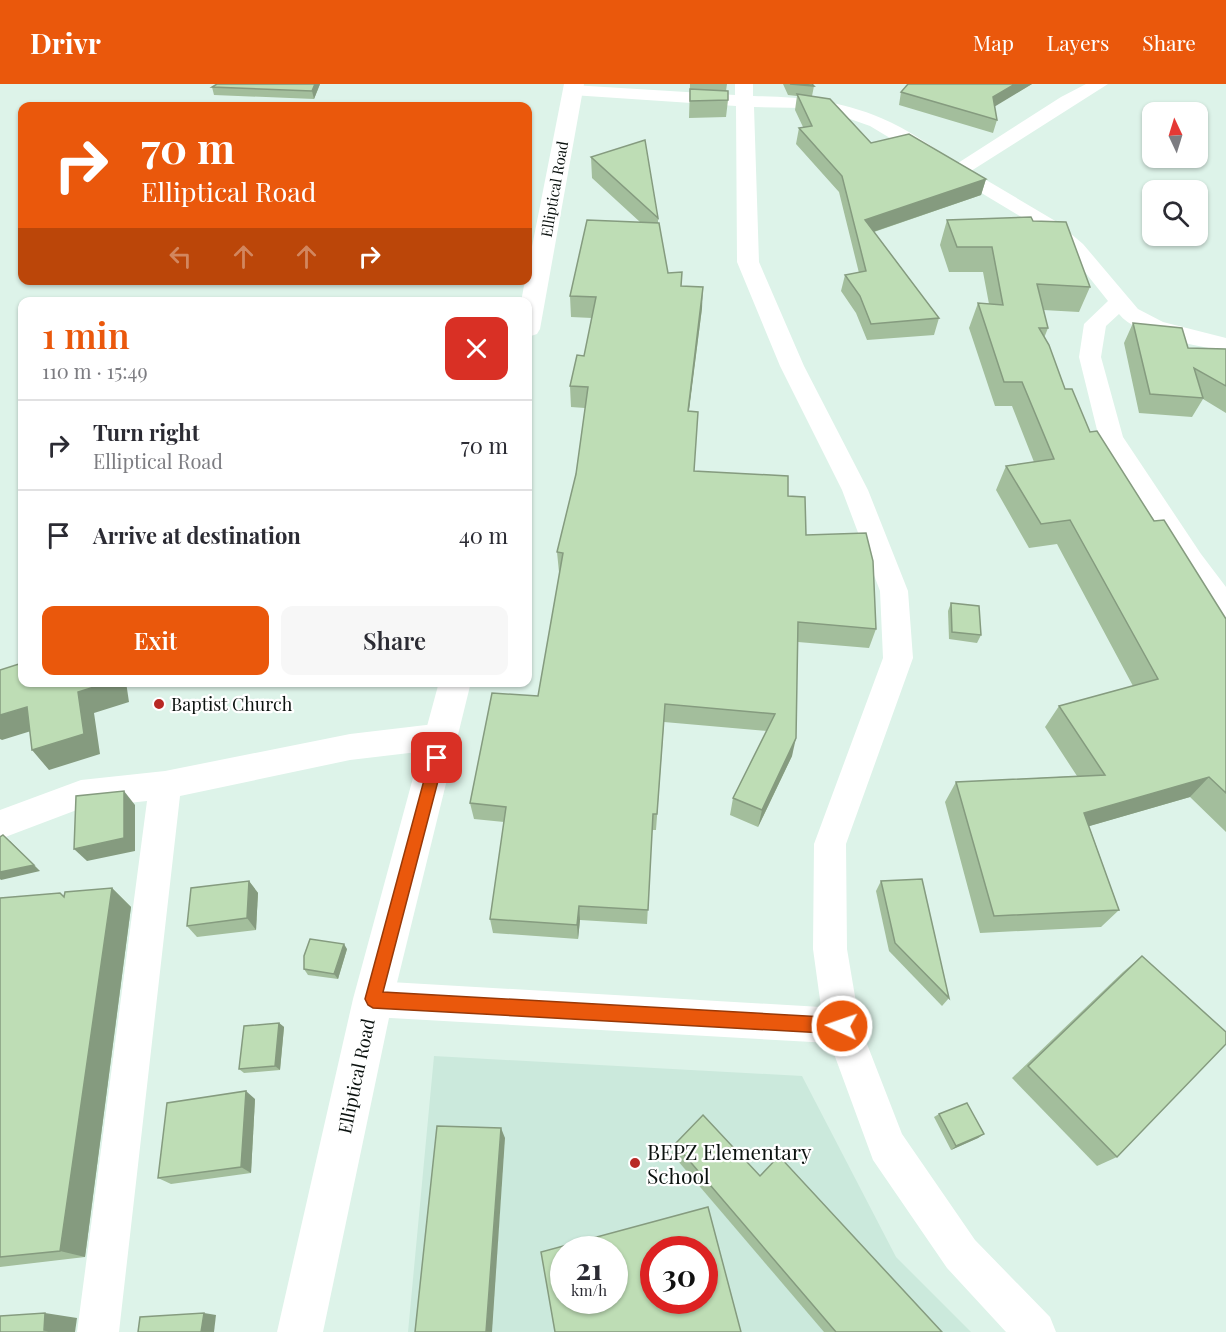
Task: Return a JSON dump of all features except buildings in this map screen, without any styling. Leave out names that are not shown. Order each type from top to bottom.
[{"type":"street","points":[[958,171],[1067,101],[1099,84]]},
{"type":"street","points":[[573,87],[744,93],[840,109],[876,122],[1050,226],[1076,248],[1130,314],[1155,327],[1226,345]]},
{"type":"street","name":"Elliptical Road","points":[[532,307],[573,87]]},
{"type":"street","points":[[744,93],[748,262],[792,366],[855,490],[894,591],[898,658],[830,844],[830,948],[842,1026],[887,1146],[961,1254],[1035,1332]]},
{"type":"street","points":[[1119,302],[1095,324],[1090,357],[1111,438],[1191,561],[1226,607]]},
{"type":"street","name":"Elliptical Road","points":[[300,1332],[373,999],[454,687]]},
{"type":"street","points":[[0,825],[81,794],[165,785],[350,747],[443,736]]},
{"type":"street","points":[[98,1332],[165,785]]},
{"type":"street","points":[[373,999],[842,1026]]},
{"type":"shaded area","name":"BEPZ Elementary School","points":[[434,1056],[802,1076],[896,1257],[971,1332],[408,1332]]},
{"type":"place","name":"Baptist Church","points":[[159,704]]},
{"type":"place","name":"BEPZ Elementary School","points":[[635,1163]]},
{"type":"route","points":[[437,758],[373,999],[842,1026]]}]
